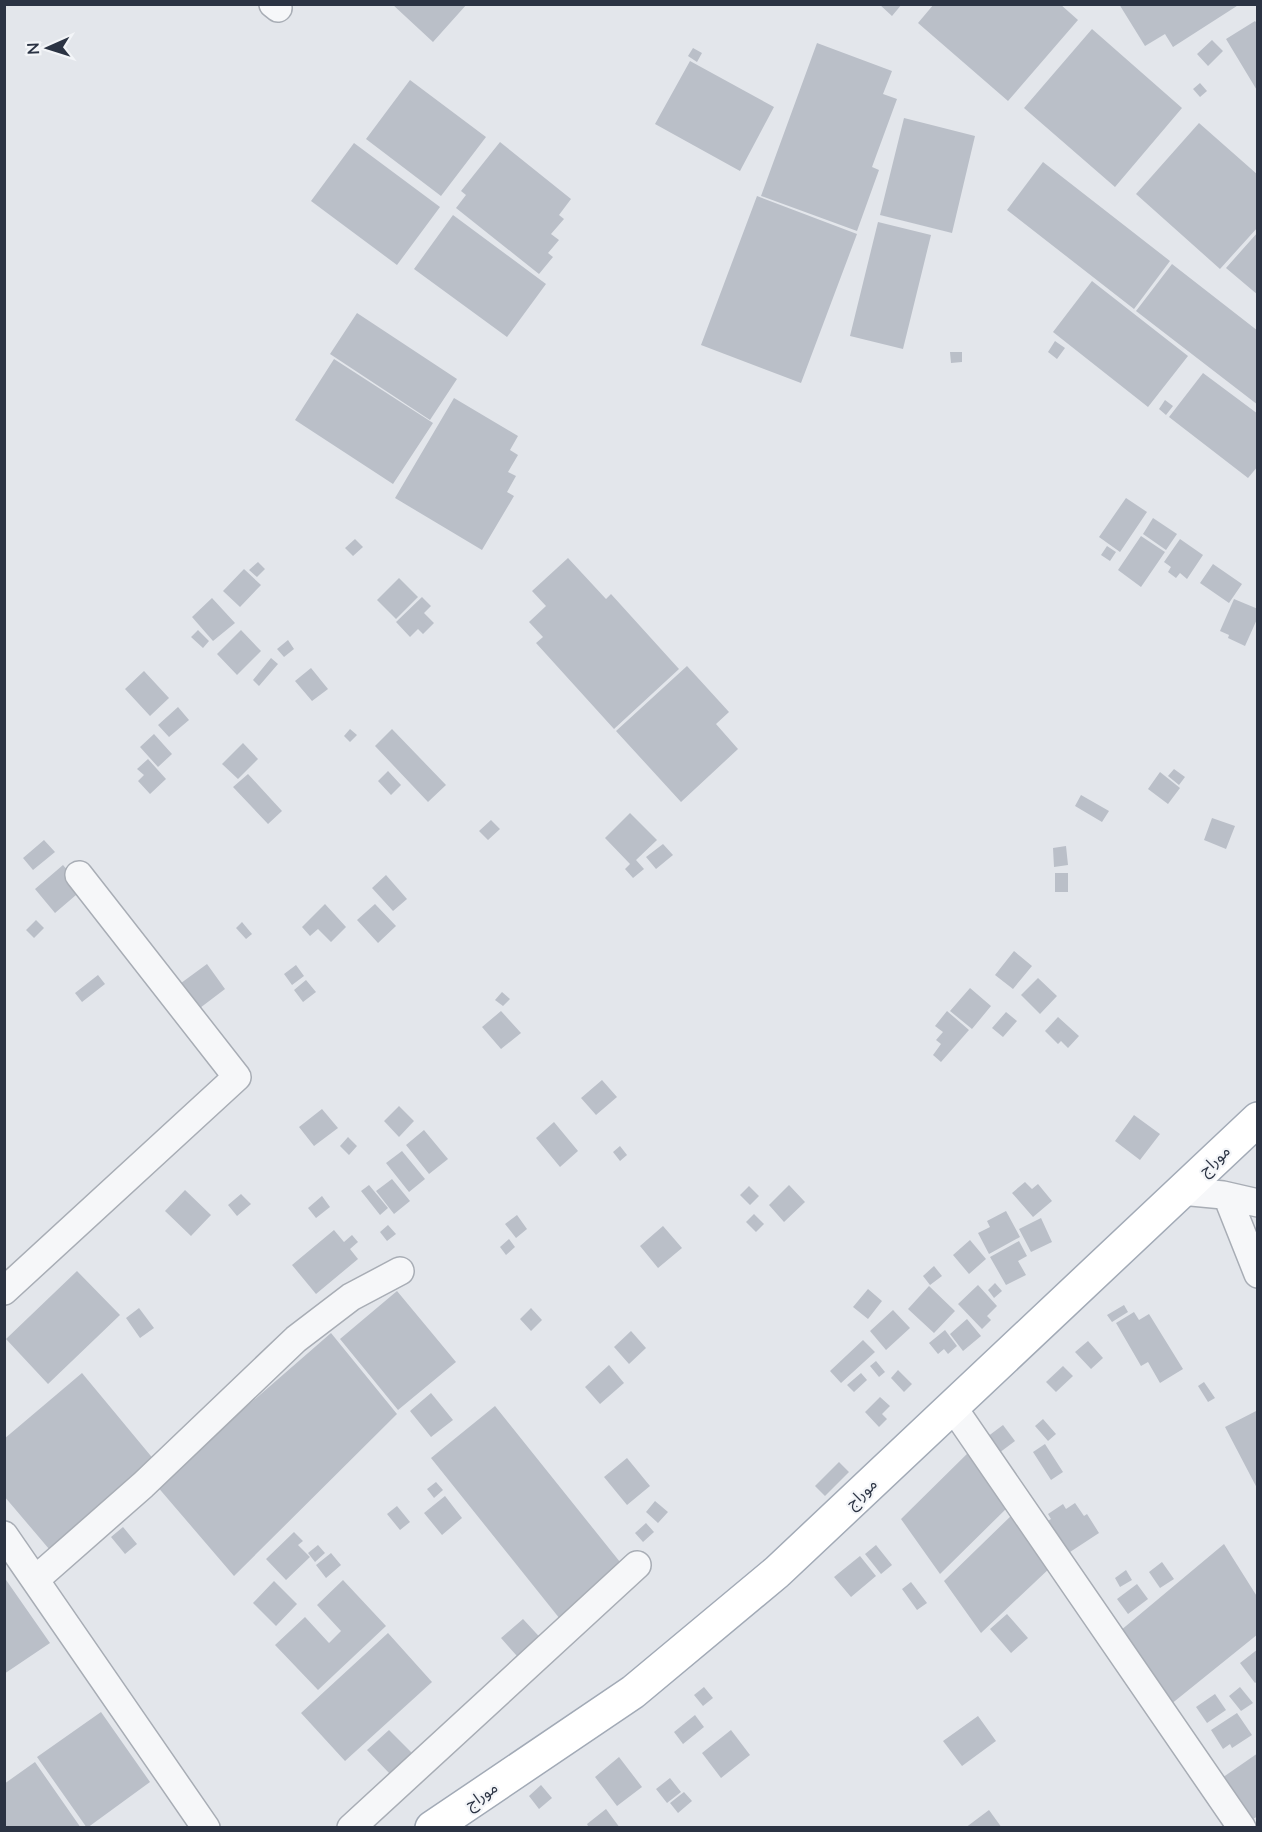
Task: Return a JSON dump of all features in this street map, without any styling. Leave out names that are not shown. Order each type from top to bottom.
[{"type":"main road","name":"موراج","points":[[432,1827],[633,1692],[777,1572],[952,1406],[1067,1301],[1257,1119]]},
{"type":"street","points":[[4,1290],[237,1077],[79,875]]},
{"type":"street","points":[[1181,1191],[1227,1196],[1257,1203]]},
{"type":"street","points":[[1227,1196],[1257,1274]]},
{"type":"street","points":[[36,1579],[143,1485],[296,1339],[351,1297],[400,1271]]},
{"type":"street","points":[[952,1406],[1242,1827]]},
{"type":"street","points":[[4,1535],[206,1827]]},
{"type":"street","points":[[351,1827],[637,1564]]},
{"type":"building","points":[[392,4],[467,4],[433,42]]},
{"type":"building","points":[[879,4],[902,4],[892,16]]},
{"type":"building","points":[[934,4],[1060,4],[1078,20],[1008,101],[918,23]]},
{"type":"building","points":[[1119,4],[1240,4],[1173,47],[1165,34],[1145,46]]},
{"type":"building","points":[[1255,21],[1258,25],[1258,92],[1226,39]]},
{"type":"building","points":[[1092,29],[1182,108],[1115,187],[1024,108]]},
{"type":"building","points":[[1212,40],[1223,51],[1208,66],[1197,54]]},
{"type":"building","points":[[817,43],[892,71],[883,94],[897,99],[872,167],[879,170],[857,231],[761,196]]},
{"type":"building","points":[[693,48],[702,53],[697,62],[688,56]]},
{"type":"building","points":[[690,61],[774,107],[740,171],[655,124]]},
{"type":"building","points":[[410,80],[486,137],[441,196],[366,139]]},
{"type":"building","points":[[1200,83],[1207,91],[1200,97],[1193,89]]},
{"type":"building","points":[[904,118],[975,136],[952,233],[880,215]]},
{"type":"building","points":[[1199,123],[1258,175],[1258,227],[1220,269],[1136,194]]},
{"type":"building","points":[[500,142],[571,199],[559,215],[564,219],[551,234],[559,240],[548,253],[553,257],[539,274],[456,208],[466,195],[461,191]]},
{"type":"building","points":[[354,143],[440,207],[397,265],[311,201]]},
{"type":"building","points":[[1043,162],[1170,261],[1134,309],[1007,210]]},
{"type":"building","points":[[757,196],[857,234],[801,383],[701,345]]},
{"type":"building","points":[[453,215],[546,284],[507,337],[414,269]]},
{"type":"building","points":[[878,222],[931,235],[903,349],[850,336]]},
{"type":"building","points":[[1258,232],[1258,295],[1226,268]]},
{"type":"building","points":[[1172,264],[1258,331],[1258,405],[1136,311]]},
{"type":"building","points":[[1092,281],[1188,356],[1148,407],[1053,332]]},
{"type":"building","points":[[357,313],[457,379],[430,420],[330,354]]},
{"type":"building","points":[[1055,341],[1065,348],[1057,359],[1048,352]]},
{"type":"building","points":[[950,352],[962,352],[962,362],[951,363]]},
{"type":"building","points":[[334,359],[433,423],[393,484],[295,420]]},
{"type":"building","points":[[1203,373],[1258,414],[1258,466],[1248,478],[1169,417]]},
{"type":"building","points":[[454,398],[518,436],[510,450],[518,455],[508,472],[516,476],[507,492],[514,496],[482,550],[395,498]]},
{"type":"building","points":[[1165,400],[1173,406],[1166,415],[1159,409]]},
{"type":"building","points":[[1126,498],[1147,512],[1120,552],[1099,537]]},
{"type":"building","points":[[1153,518],[1177,534],[1166,550],[1143,534]]},
{"type":"building","points":[[1141,536],[1165,552],[1141,587],[1118,570]]},
{"type":"building","points":[[355,539],[363,547],[353,556],[345,548]]},
{"type":"building","points":[[1180,539],[1203,555],[1187,579],[1180,573],[1176,578],[1168,572],[1171,567],[1164,562]]},
{"type":"building","points":[[1107,546],[1116,552],[1110,561],[1101,555]]},
{"type":"building","points":[[568,558],[606,599],[611,594],[679,669],[614,729],[536,643],[543,637],[529,622],[546,606],[532,591]]},
{"type":"building","points":[[258,562],[265,569],[257,577],[249,570]]},
{"type":"building","points":[[1213,564],[1242,584],[1229,603],[1200,583]]},
{"type":"building","points":[[244,569],[261,585],[240,607],[223,591]]},
{"type":"building","points":[[399,578],[418,597],[396,619],[377,600]]},
{"type":"building","points":[[422,597],[431,606],[424,613],[434,623],[423,634],[418,629],[410,637],[396,622]]},
{"type":"building","points":[[212,598],[235,623],[213,641],[192,617]]},
{"type":"building","points":[[1234,599],[1258,609],[1258,617],[1245,646],[1228,638],[1229,635],[1220,631]]},
{"type":"building","points":[[198,630],[209,641],[203,648],[191,637]]},
{"type":"building","points":[[241,630],[261,651],[237,675],[217,654]]},
{"type":"building","points":[[288,640],[294,649],[284,657],[277,649]]},
{"type":"building","points":[[271,658],[278,664],[259,686],[253,680]]},
{"type":"building","points":[[687,666],[729,712],[716,724],[738,749],[681,802],[616,731]]},
{"type":"building","points":[[311,668],[328,689],[312,701],[295,681]]},
{"type":"building","points":[[144,671],[169,698],[150,716],[125,689]]},
{"type":"building","points":[[178,707],[189,720],[169,737],[158,725]]},
{"type":"building","points":[[350,729],[357,735],[350,742],[344,736]]},
{"type":"building","points":[[392,729],[446,785],[428,802],[375,746]]},
{"type":"building","points":[[154,734],[172,754],[158,767],[140,747]]},
{"type":"building","points":[[243,743],[258,759],[238,779],[222,764]]},
{"type":"building","points":[[148,759],[166,779],[150,794],[138,781],[144,775],[137,769]]},
{"type":"building","points":[[1174,769],[1185,777],[1179,785],[1168,776]]},
{"type":"building","points":[[388,771],[401,785],[391,795],[378,781]]},
{"type":"building","points":[[1160,772],[1180,788],[1168,804],[1148,789]]},
{"type":"building","points":[[248,774],[282,811],[268,824],[233,787]]},
{"type":"building","points":[[1081,795],[1109,811],[1102,822],[1075,806]]},
{"type":"building","points":[[630,813],[657,840],[636,860],[644,869],[633,878],[625,869],[630,864],[605,838]]},
{"type":"building","points":[[1212,818],[1235,826],[1226,849],[1204,840]]},
{"type":"building","points":[[491,820],[500,829],[488,840],[479,831]]},
{"type":"building","points":[[44,840],[55,852],[33,870],[23,858]]},
{"type":"building","points":[[663,844],[673,855],[656,869],[646,857]]},
{"type":"building","points":[[1066,846],[1068,865],[1054,867],[1053,848]]},
{"type":"building","points":[[63,865],[83,889],[55,913],[35,889]]},
{"type":"building","points":[[1055,873],[1068,873],[1068,892],[1055,892]]},
{"type":"building","points":[[386,875],[407,899],[393,911],[372,888]]},
{"type":"building","points":[[325,904],[346,927],[331,942],[318,929],[310,936],[302,927]]},
{"type":"building","points":[[375,904],[396,926],[378,943],[357,920]]},
{"type":"building","points":[[36,920],[44,928],[34,938],[26,930]]},
{"type":"building","points":[[242,922],[252,934],[246,939],[236,928]]},
{"type":"building","points":[[1014,951],[1032,966],[1013,989],[995,975]]},
{"type":"building","points":[[207,964],[225,989],[196,1011],[177,986]]},
{"type":"building","points":[[296,965],[304,976],[292,985],[284,974]]},
{"type":"building","points":[[98,975],[105,984],[82,1002],[75,993]]},
{"type":"building","points":[[1038,978],[1057,996],[1040,1014],[1021,995]]},
{"type":"building","points":[[306,980],[316,992],[303,1002],[294,990]]},
{"type":"building","points":[[970,988],[991,1006],[972,1029],[950,1011]]},
{"type":"building","points":[[502,992],[510,999],[503,1006],[495,1000]]},
{"type":"building","points":[[501,1011],[521,1033],[501,1049],[482,1027]]},
{"type":"building","points":[[947,1011],[969,1030],[941,1062],[933,1055],[941,1044],[936,1040],[943,1032],[935,1026]]},
{"type":"building","points":[[1006,1012],[1017,1021],[1003,1037],[992,1028]]},
{"type":"building","points":[[1058,1017],[1079,1036],[1068,1048],[1061,1041],[1058,1044],[1045,1031]]},
{"type":"building","points":[[602,1080],[617,1097],[596,1115],[581,1098]]},
{"type":"building","points":[[399,1106],[414,1121],[399,1137],[384,1121]]},
{"type":"building","points":[[322,1109],[338,1128],[314,1146],[299,1127]]},
{"type":"building","points":[[1134,1115],[1160,1134],[1140,1160],[1115,1141]]},
{"type":"building","points":[[554,1122],[578,1151],[560,1167],[536,1138]]},
{"type":"building","points":[[424,1130],[448,1159],[429,1174],[406,1145]]},
{"type":"building","points":[[348,1137],[357,1146],[349,1155],[340,1146]]},
{"type":"building","points":[[620,1146],[627,1155],[620,1161],[613,1152]]},
{"type":"building","points":[[402,1151],[425,1179],[409,1192],[386,1163]]},
{"type":"building","points":[[392,1179],[410,1201],[394,1214],[376,1191]]},
{"type":"building","points":[[1025,1182],[1032,1189],[1038,1184],[1052,1201],[1033,1217],[1012,1193]]},
{"type":"building","points":[[369,1185],[388,1208],[380,1215],[361,1191]]},
{"type":"building","points":[[789,1185],[805,1202],[784,1222],[769,1205]]},
{"type":"building","points":[[749,1186],[759,1196],[750,1205],[740,1195]]},
{"type":"building","points":[[185,1190],[211,1215],[191,1236],[165,1211]]},
{"type":"building","points":[[241,1194],[251,1204],[237,1216],[228,1205]]},
{"type":"building","points":[[322,1196],[330,1207],[316,1218],[308,1208]]},
{"type":"building","points":[[1006,1211],[1020,1237],[989,1254],[978,1233],[990,1227],[987,1221]]},
{"type":"building","points":[[754,1214],[764,1224],[756,1232],[746,1222]]},
{"type":"building","points":[[517,1215],[527,1229],[516,1238],[505,1224]]},
{"type":"building","points":[[1041,1218],[1052,1242],[1031,1252],[1019,1229]]},
{"type":"building","points":[[388,1225],[396,1234],[387,1241],[380,1232]]},
{"type":"building","points":[[663,1226],[682,1248],[658,1268],[640,1246]]},
{"type":"building","points":[[334,1230],[344,1242],[352,1235],[358,1242],[350,1249],[358,1259],[316,1294],[292,1265]]},
{"type":"building","points":[[509,1239],[515,1247],[506,1255],[500,1247]]},
{"type":"building","points":[[970,1240],[986,1259],[969,1274],[953,1255]]},
{"type":"building","points":[[1019,1241],[1027,1256],[1018,1261],[1026,1275],[1006,1285],[990,1257]]},
{"type":"building","points":[[934,1266],[942,1276],[930,1285],[923,1276]]},
{"type":"building","points":[[77,1271],[120,1315],[48,1384],[6,1339]]},
{"type":"building","points":[[995,1283],[1002,1291],[994,1298],[988,1290]]},
{"type":"building","points":[[978,1285],[997,1306],[987,1316],[991,1320],[982,1329],[958,1304]]},
{"type":"building","points":[[929,1286],[955,1311],[934,1333],[908,1309]]},
{"type":"building","points":[[868,1289],[882,1301],[868,1319],[853,1307]]},
{"type":"building","points":[[397,1291],[456,1362],[398,1410],[340,1339]]},
{"type":"building","points":[[1124,1305],[1128,1312],[1112,1322],[1107,1315]]},
{"type":"building","points":[[139,1308],[154,1328],[140,1338],[126,1318]]},
{"type":"building","points":[[531,1308],[542,1320],[531,1331],[520,1319]]},
{"type":"building","points":[[893,1310],[910,1328],[886,1350],[870,1331]]},
{"type":"building","points":[[1134,1312],[1139,1320],[1149,1314],[1183,1369],[1160,1383],[1148,1362],[1141,1366],[1116,1323]]},
{"type":"building","points":[[967,1319],[981,1336],[963,1351],[950,1334]]},
{"type":"building","points":[[945,1330],[957,1346],[948,1354],[944,1349],[938,1354],[929,1343]]},
{"type":"building","points":[[631,1331],[646,1348],[629,1364],[614,1347]]},
{"type":"building","points":[[331,1333],[397,1414],[234,1576],[156,1485]]},
{"type":"building","points":[[863,1340],[875,1352],[841,1383],[830,1371]]},
{"type":"building","points":[[1088,1341],[1103,1358],[1091,1369],[1075,1352]]},
{"type":"building","points":[[876,1361],[885,1372],[879,1377],[870,1366]]},
{"type":"building","points":[[609,1365],[624,1383],[600,1404],[585,1387]]},
{"type":"building","points":[[1063,1366],[1073,1376],[1056,1392],[1046,1382]]},
{"type":"building","points":[[898,1370],[912,1384],[904,1392],[891,1378]]},
{"type":"building","points":[[82,1373],[160,1467],[55,1556],[4,1496],[4,1439]]},
{"type":"building","points":[[861,1373],[867,1380],[854,1392],[847,1385]]},
{"type":"building","points":[[1204,1382],[1215,1398],[1208,1402],[1198,1386]]},
{"type":"building","points":[[431,1393],[453,1420],[431,1437],[410,1411]]},
{"type":"building","points":[[880,1397],[890,1406],[882,1414],[887,1419],[879,1427],[865,1412]]},
{"type":"building","points":[[495,1406],[624,1567],[560,1619],[431,1458]]},
{"type":"building","points":[[1258,1410],[1258,1490],[1225,1427]]},
{"type":"building","points":[[1043,1419],[1056,1434],[1048,1441],[1035,1426]]},
{"type":"building","points":[[1003,1425],[1015,1441],[987,1462],[975,1446]]},
{"type":"building","points":[[1045,1444],[1063,1472],[1051,1480],[1033,1452]]},
{"type":"building","points":[[973,1448],[1011,1504],[940,1574],[901,1519]]},
{"type":"building","points":[[627,1458],[650,1486],[627,1505],[604,1477]]},
{"type":"building","points":[[839,1462],[849,1472],[825,1496],[815,1486]]},
{"type":"building","points":[[436,1482],[443,1490],[434,1498],[427,1489]]},
{"type":"building","points":[[445,1496],[462,1518],[442,1535],[424,1513]]},
{"type":"building","points":[[655,1501],[668,1512],[658,1523],[646,1512]]},
{"type":"building","points":[[1075,1503],[1084,1516],[1087,1514],[1099,1533],[1067,1554],[1046,1522],[1051,1519],[1048,1514],[1063,1504],[1066,1509]]},
{"type":"building","points":[[397,1506],[410,1522],[400,1530],[387,1514]]},
{"type":"building","points":[[1015,1512],[1052,1566],[981,1633],[944,1581]]},
{"type":"building","points":[[646,1523],[654,1532],[643,1542],[635,1533]]},
{"type":"building","points":[[123,1527],[137,1544],[125,1554],[111,1537]]},
{"type":"building","points":[[294,1532],[303,1541],[298,1545],[310,1557],[286,1580],[266,1559]]},
{"type":"building","points":[[1224,1544],[1258,1598],[1258,1634],[1165,1709],[1120,1631]]},
{"type":"building","points":[[318,1545],[325,1553],[315,1562],[308,1553]]},
{"type":"building","points":[[876,1545],[892,1565],[881,1574],[865,1554]]},
{"type":"building","points":[[331,1553],[341,1565],[326,1578],[316,1565]]},
{"type":"building","points":[[860,1556],[876,1576],[851,1597],[834,1577]]},
{"type":"building","points":[[1162,1562],[1174,1579],[1160,1588],[1149,1572]]},
{"type":"building","points":[[1126,1570],[1132,1580],[1120,1587],[1115,1578]]},
{"type":"building","points":[[4,1577],[50,1643],[4,1674]]},
{"type":"building","points":[[343,1580],[386,1626],[318,1690],[275,1645],[305,1617],[329,1643],[341,1631],[317,1605]]},
{"type":"building","points":[[274,1581],[297,1604],[276,1626],[253,1603]]},
{"type":"building","points":[[911,1582],[927,1603],[917,1610],[902,1589]]},
{"type":"building","points":[[1137,1584],[1148,1599],[1128,1614],[1117,1599]]},
{"type":"building","points":[[1007,1614],[1028,1638],[1011,1653],[990,1629]]},
{"type":"building","points":[[523,1619],[547,1645],[525,1665],[501,1638]]},
{"type":"building","points":[[388,1633],[432,1682],[345,1761],[301,1713]]},
{"type":"building","points":[[1258,1649],[1258,1681],[1255,1683],[1240,1663]]},
{"type":"building","points":[[704,1687],[713,1698],[703,1706],[694,1695]]},
{"type":"building","points":[[1240,1687],[1253,1703],[1241,1711],[1229,1696]]},
{"type":"building","points":[[1215,1694],[1226,1710],[1207,1723],[1196,1707]]},
{"type":"building","points":[[101,1712],[150,1782],[87,1828],[37,1757]]},
{"type":"building","points":[[1237,1713],[1252,1735],[1232,1748],[1230,1744],[1223,1749],[1211,1730]]},
{"type":"building","points":[[695,1715],[704,1727],[683,1744],[674,1732]]},
{"type":"building","points":[[978,1716],[996,1741],[962,1766],[943,1741]]},
{"type":"building","points":[[389,1730],[412,1753],[390,1774],[367,1750]]},
{"type":"building","points":[[731,1730],[750,1755],[721,1778],[702,1753]]},
{"type":"building","points":[[1258,1753],[1258,1816],[1248,1822],[1219,1780]]},
{"type":"building","points":[[619,1757],[642,1787],[617,1806],[595,1777]]},
{"type":"building","points":[[35,1762],[81,1828],[4,1828],[4,1784]]},
{"type":"building","points":[[670,1778],[681,1792],[667,1803],[656,1789]]},
{"type":"building","points":[[541,1785],[552,1798],[539,1809],[529,1796]]},
{"type":"building","points":[[684,1792],[692,1801],[678,1813],[670,1803]]},
{"type":"building","points":[[606,1809],[620,1828],[589,1828],[587,1824]]},
{"type":"building","points":[[989,1810],[1002,1828],[965,1828]]}]
